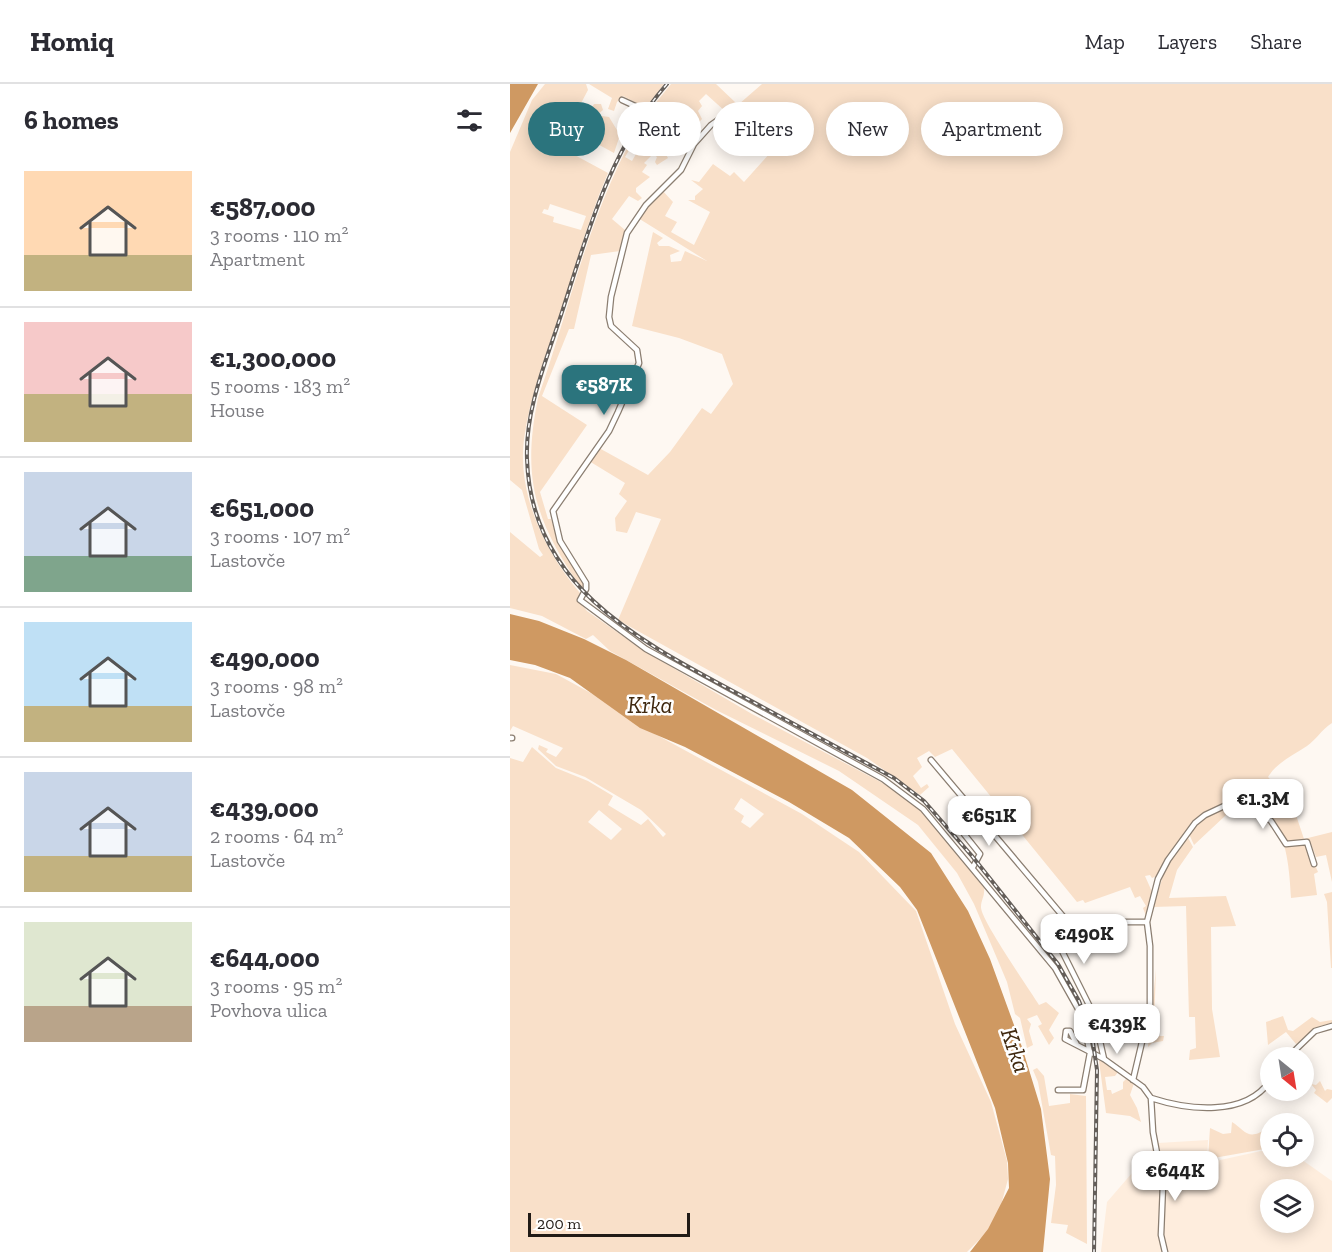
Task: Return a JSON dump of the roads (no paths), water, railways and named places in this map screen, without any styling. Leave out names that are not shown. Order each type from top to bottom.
[{"type":"street","points":[[622,100],[626,102]]},
{"type":"street","points":[[701,136],[713,124]]},
{"type":"street","points":[[688,156],[681,170],[646,204],[627,233],[611,297],[609,317],[611,326],[638,350],[639,363],[609,431],[553,511],[560,541],[586,583],[586,589],[580,600],[646,649],[884,779],[907,795],[941,828],[1054,968],[1082,1016],[1090,1053],[1083,1090],[1058,1090]]},
{"type":"street","points":[[931,760],[1072,927]]},
{"type":"street","points":[[1133,1080],[1150,1008],[1150,946],[1147,922],[1158,879],[1187,834],[1205,815],[1237,800],[1246,801],[1271,821],[1286,844],[1307,842],[1314,864]]},
{"type":"street","points":[[973,867],[980,854],[964,834],[964,830],[979,818]]},
{"type":"street","points":[[1072,927],[1112,922],[1147,922]]},
{"type":"street","points":[[1072,927],[1060,951],[1073,969],[1094,1015],[1104,1059]]},
{"type":"street","points":[[1298,1047],[1315,1031],[1332,1026]]},
{"type":"street","points":[[1077,1045],[1104,1059],[1133,1080],[1151,1098],[1165,1103],[1222,1107],[1237,1105],[1260,1092]]},
{"type":"street","points":[[1151,1098],[1153,1132],[1163,1185],[1161,1235],[1166,1252]]},
{"type":"water","points":[[510,84],[538,84],[510,133]]},
{"type":"water","name":"Krka","points":[[510,614],[539,621],[584,639],[626,660],[852,790],[931,853],[968,911],[990,959],[1022,1047],[1041,1109],[1050,1179],[1043,1252],[970,1252],[988,1229],[1009,1188],[1008,1163],[995,1108],[917,910],[900,887],[849,838],[789,802],[685,747],[640,728],[570,678],[535,665],[510,660]]},
{"type":"railway","points":[[667,84],[647,109],[630,136],[603,192],[544,366],[533,403],[527,440],[533,504],[549,543],[571,577],[600,606],[632,632],[706,677],[894,778],[924,801],[972,856],[1058,964],[1079,1001],[1092,1036],[1097,1070],[1094,1252]]}]
